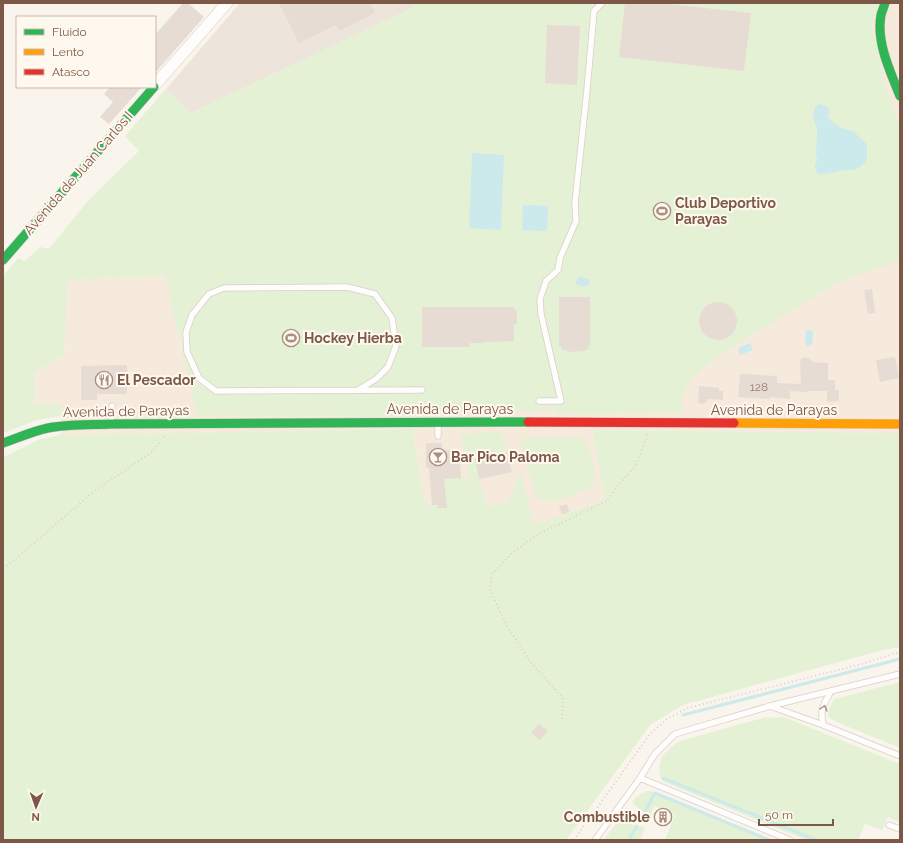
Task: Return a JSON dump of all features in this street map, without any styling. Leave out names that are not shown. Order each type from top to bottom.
[{"type":"street","name":"Avenida de Juan Carlos I","points":[[156,84],[227,3]]},
{"type":"street","points":[[885,3],[882,8],[880,26],[881,36],[885,54],[896,76],[900,96]]},
{"type":"street","name":"Avenida de Juan Carlos I","points":[[3,260],[152,88]]},
{"type":"street","name":"Avenida de Parayas","points":[[3,443],[48,428],[111,424],[438,422],[900,424]]},
{"type":"lane","points":[[539,401],[561,401],[541,314],[540,299],[546,281],[558,270],[560,258],[576,221],[575,203],[588,90],[594,11],[602,3]]},
{"type":"lane","points":[[358,390],[376,379],[388,367],[396,346],[392,318],[375,294],[346,287],[224,288],[209,294],[192,315],[186,332],[186,352],[199,378],[216,391],[422,390]]},
{"type":"lane","points":[[111,424],[112,406]]},
{"type":"lane","points":[[438,422],[438,436]]},
{"type":"lane","points":[[595,840],[640,778],[655,754],[675,734],[770,706],[900,674]]},
{"type":"lane","points":[[823,726],[822,708],[831,691]]},
{"type":"lane","points":[[770,706],[900,756]]},
{"type":"lane","points":[[640,778],[790,840]]},
{"type":"lane","points":[[889,825],[900,829]]},
{"type":"path","points":[[562,719],[563,698],[532,664],[506,624],[490,590],[492,574],[510,555],[535,536],[607,501],[618,485],[635,467],[646,440],[647,423]]},
{"type":"path","points":[[3,568],[92,493],[153,451],[174,424]]},
{"type":"shaded area","points":[[240,3],[416,3],[413,8],[191,113],[166,89]]},
{"type":"shaded area","name":"Club Deportivo Parayas","points":[[881,3],[900,3],[900,433],[592,430],[605,500],[552,519],[437,566],[412,429],[60,435],[62,403],[35,404],[34,373],[64,354],[68,280],[165,276],[884,81],[872,24]]},
{"type":"green space","name":"Club Deportivo Parayas","points":[[416,3],[881,3],[872,25],[885,85],[900,126],[900,260],[836,283],[722,354],[699,371],[687,385],[680,413],[556,414],[556,410],[424,413],[423,416],[197,415],[165,276],[68,280],[64,354],[34,373],[35,404],[62,403],[61,416],[37,420],[3,433],[3,276],[18,258],[25,261],[40,247],[49,249],[87,202],[139,151],[125,136],[166,89],[191,113],[412,8]]},
{"type":"green space","points":[[412,429],[426,506],[438,505],[439,508],[446,508],[444,479],[468,477],[476,510],[461,434],[501,431],[507,452],[475,459],[487,507],[507,502],[521,472],[533,524],[552,519],[605,500],[592,430],[900,433],[900,647],[882,650],[683,705],[651,724],[566,840],[3,840],[3,457],[41,439],[60,435]]},
{"type":"green space","points":[[530,437],[583,438],[589,448],[596,480],[589,489],[571,496],[553,501],[542,501],[537,498],[520,441]]},
{"type":"green space","points":[[900,682],[900,748],[837,722],[831,719],[828,715],[834,699]]},
{"type":"green space","points":[[784,717],[900,764],[900,822],[888,817],[882,830],[865,824],[858,840],[806,840],[662,781],[659,768],[662,758],[669,749],[680,741],[763,718]]},
{"type":"green space","points":[[647,791],[651,791],[771,840],[665,840],[675,815],[654,806],[650,815],[640,810],[632,802],[638,796]]},
{"type":"green space","points":[[617,822],[645,828],[640,840],[604,840]]},
{"type":"water","points":[[819,104],[825,105],[828,108],[828,117],[836,125],[846,130],[853,131],[867,144],[867,159],[859,168],[818,174],[815,169],[817,160],[817,129],[813,117],[815,107]]},
{"type":"water","points":[[472,153],[504,155],[501,230],[469,228]]},
{"type":"water","points":[[523,205],[548,206],[547,231],[522,230]]},
{"type":"water","points":[[579,277],[589,279],[590,284],[587,286],[579,286],[575,282]]},
{"type":"water","points":[[806,330],[813,331],[811,346],[806,346],[807,344],[805,343]]},
{"type":"water","points":[[750,343],[753,350],[740,355],[738,348]]},
{"type":"building","points":[[183,3],[188,3],[204,17],[156,72],[156,34]]},
{"type":"building","points":[[279,3],[370,3],[375,13],[339,31],[336,25],[299,43]]},
{"type":"building","points":[[625,3],[659,3],[751,13],[744,71],[619,57]]},
{"type":"building","points":[[547,25],[580,26],[577,85],[545,83]]},
{"type":"building","points":[[109,88],[141,88],[109,124],[100,117],[113,102],[104,94]]},
{"type":"building","points":[[872,289],[875,313],[868,314],[864,290]]},
{"type":"building","points":[[559,297],[590,297],[590,345],[588,346],[588,349],[571,352],[561,349],[561,346],[559,345]]},
{"type":"building","points":[[714,302],[722,302],[729,305],[734,310],[737,321],[734,332],[729,337],[722,340],[714,340],[707,337],[702,332],[699,325],[699,317],[702,310],[707,305]]},
{"type":"building","points":[[422,307],[514,307],[514,310],[517,310],[517,324],[514,324],[514,341],[470,343],[470,347],[422,347]]},
{"type":"building","points":[[895,357],[899,378],[880,382],[876,360]]},
{"type":"building","points":[[801,358],[809,358],[813,362],[828,363],[828,380],[835,380],[835,390],[839,390],[839,401],[827,402],[827,391],[790,391],[790,399],[770,397],[770,399],[738,397],[740,374],[777,376],[777,383],[801,384]]},
{"type":"building","name":"El Pescador","points":[[127,365],[127,394],[97,394],[97,400],[81,400],[81,366]]},
{"type":"building","points":[[699,386],[719,388],[719,391],[723,391],[723,400],[707,399],[704,404],[698,403]]},
{"type":"building","points":[[426,443],[442,443],[442,450],[450,450],[450,463],[460,463],[461,478],[444,479],[447,508],[438,508],[438,505],[432,505],[429,468],[426,468]]},
{"type":"building","points":[[507,452],[512,472],[479,479],[475,459]]},
{"type":"building","points":[[567,504],[569,512],[562,515],[559,506]]},
{"type":"building","points":[[539,724],[548,731],[540,740],[531,733]]},
{"type":"building","name":"Combustible","points":[[659,810],[671,816],[669,824],[655,818]]},
{"type":"waterway","points":[[683,715],[900,659]]},
{"type":"waterway","points":[[663,778],[816,840]]},
{"type":"waterway","points":[[644,813],[655,793],[769,840]]},
{"type":"waterway","points":[[629,840],[637,826]]},
{"type":"traffic: fast","points":[[885,3],[881,15],[880,36],[885,56],[900,96]]},
{"type":"traffic: fast","points":[[3,260],[153,88]]},
{"type":"traffic: fast","points":[[3,443],[42,429],[79,425],[528,422]]},
{"type":"traffic: slow","points":[[734,423],[900,424]]},
{"type":"traffic: jam","points":[[528,422],[734,423]]},
{"type":"place","name":"Club Deportivo Parayas","points":[[662,211]]},
{"type":"place","name":"Hockey Hierba","points":[[291,338]]},
{"type":"place","name":"El Pescador","points":[[104,380]]},
{"type":"place","name":"Bar Pico Paloma","points":[[438,457]]},
{"type":"place","name":"Combustible","points":[[663,817]]}]
